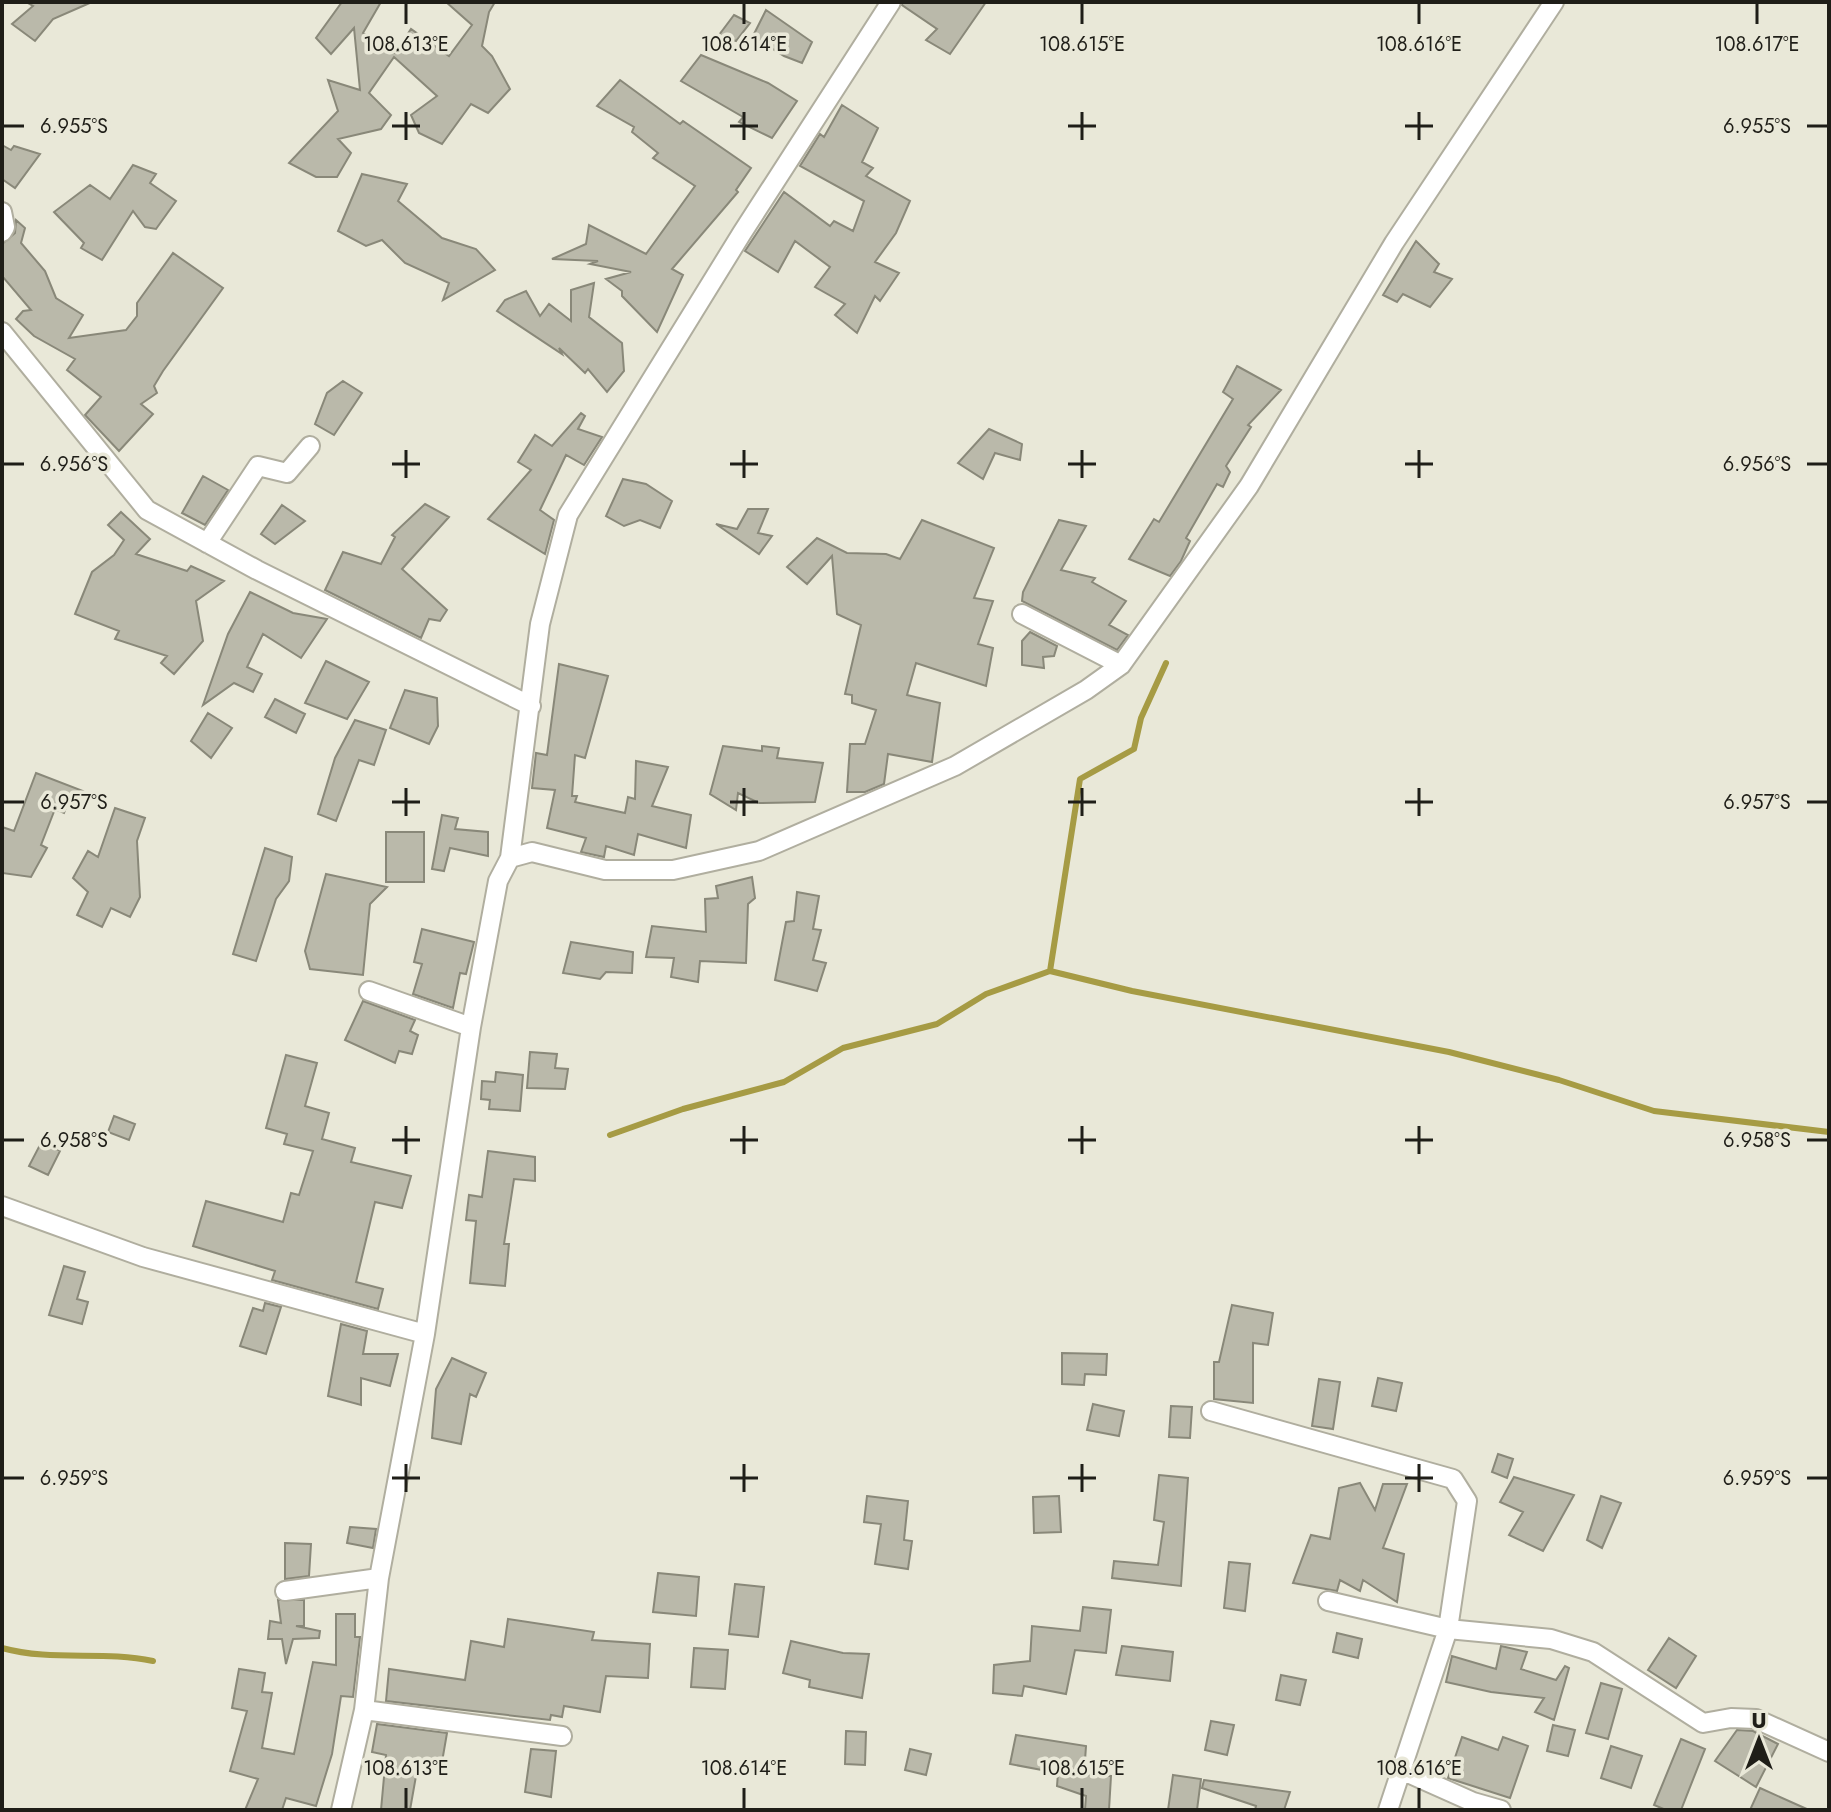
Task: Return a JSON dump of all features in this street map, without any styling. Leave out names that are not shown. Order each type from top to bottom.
[{"type":"street","points":[[341,1810],[364,1710],[379,1578],[425,1334],[471,1027],[498,881],[510,858],[540,624],[568,515],[709,285],[891,2]]},
{"type":"street","points":[[510,858],[532,852],[605,870],[673,870],[759,851],[955,766],[1086,690],[1121,665],[1249,486],[1394,243],[1554,2]]},
{"type":"street","points":[[2,212],[5,227],[2,232]]},
{"type":"street","points":[[2,332],[147,510],[531,706]]},
{"type":"street","points":[[207,543],[258,466],[287,473],[310,446]]},
{"type":"street","points":[[1022,614],[1121,665]]},
{"type":"street","points":[[369,991],[471,1027]]},
{"type":"street","points":[[2,1206],[143,1257],[425,1334]]},
{"type":"street","points":[[1211,1411],[1453,1479],[1467,1501],[1468,1511],[1448,1629],[1399,1769],[1388,1810]]},
{"type":"street","points":[[285,1591],[379,1578]]},
{"type":"street","points":[[1328,1601],[1448,1629],[1551,1639],[1593,1652],[1703,1723],[1731,1718],[1756,1719],[1829,1752]]},
{"type":"street","points":[[364,1710],[562,1736]]},
{"type":"street","points":[[1399,1769],[1473,1802],[1501,1810]]},
{"type":"building","points":[[26,2],[92,2],[53,19],[35,41],[12,24],[33,6]]},
{"type":"building","points":[[342,2],[381,2],[363,33],[395,53],[411,29],[449,56],[472,25],[446,2],[495,2],[489,12],[482,46],[492,56],[510,89],[488,113],[471,104],[442,144],[419,133],[411,115],[437,96],[394,57],[369,93],[391,115],[381,129],[338,139],[351,153],[337,177],[316,177],[289,163],[338,111],[328,80],[360,90],[354,28],[331,54],[316,38]]},
{"type":"building","points":[[903,2],[986,2],[950,54],[926,40],[937,29],[902,5]]},
{"type":"building","points":[[766,10],[812,42],[802,63],[784,56],[753,36]]},
{"type":"building","points":[[734,15],[750,23],[736,41],[719,35]]},
{"type":"building","points":[[701,55],[768,83],[797,101],[772,138],[739,122],[743,117],[681,81]]},
{"type":"building","points":[[620,80],[680,124],[683,121],[751,168],[736,190],[738,192],[672,269],[683,275],[657,332],[622,296],[622,291],[606,279],[631,272],[590,264],[598,261],[552,259],[586,244],[589,225],[646,254],[695,186],[653,158],[658,153],[632,132],[634,127],[597,106]]},
{"type":"building","points":[[842,105],[878,128],[862,162],[873,168],[866,176],[910,201],[896,233],[875,262],[899,273],[880,301],[875,296],[857,333],[835,315],[845,304],[815,287],[830,267],[795,241],[778,272],[745,251],[784,192],[830,226],[834,221],[853,231],[864,201],[800,166],[820,134],[824,137]]},
{"type":"building","points":[[2,145],[11,150],[14,146],[40,154],[15,188],[2,179]]},
{"type":"building","points":[[133,165],[156,174],[150,183],[176,201],[156,229],[145,227],[133,211],[102,260],[81,248],[84,243],[54,212],[90,185],[110,199]]},
{"type":"building","points":[[362,174],[407,184],[398,201],[442,238],[476,249],[495,270],[443,300],[449,283],[405,263],[382,240],[366,246],[338,231]]},
{"type":"building","points":[[16,220],[25,228],[21,243],[45,271],[56,298],[83,315],[69,338],[126,330],[137,316],[137,303],[173,253],[223,288],[163,371],[154,386],[157,393],[141,404],[153,414],[119,451],[85,415],[101,397],[67,370],[75,359],[34,336],[16,319],[23,311],[31,310],[2,276],[2,244],[15,233]]},
{"type":"building","points":[[1416,241],[1439,264],[1434,272],[1452,279],[1430,307],[1403,294],[1397,302],[1383,295]]},
{"type":"building","points":[[594,283],[589,317],[622,343],[624,371],[607,392],[588,369],[585,373],[559,348],[562,354],[497,311],[505,300],[526,291],[540,316],[549,304],[571,321],[571,290]]},
{"type":"building","points":[[1237,366],[1281,390],[1248,425],[1251,427],[1226,466],[1230,472],[1223,487],[1217,484],[1186,538],[1190,541],[1170,576],[1129,559],[1154,519],[1159,522],[1233,399],[1223,392]]},
{"type":"building","points":[[343,381],[362,393],[334,435],[315,424],[327,393]]},
{"type":"building","points":[[581,413],[585,416],[578,429],[602,437],[584,465],[566,455],[540,510],[554,520],[545,554],[488,519],[531,470],[518,462],[535,435],[552,446]]},
{"type":"building","points":[[989,429],[1022,444],[1020,460],[995,453],[983,479],[958,463]]},
{"type":"building","points":[[203,476],[228,490],[205,525],[182,513]]},
{"type":"building","points":[[623,479],[646,484],[672,501],[660,528],[640,520],[624,526],[606,516]]},
{"type":"building","points":[[425,504],[449,517],[402,569],[447,610],[440,621],[429,619],[421,638],[325,590],[343,552],[381,564],[395,537],[392,535]]},
{"type":"building","points":[[282,505],[305,521],[275,544],[261,534]]},
{"type":"building","points":[[748,509],[768,509],[758,533],[772,536],[759,554],[716,524],[737,529]]},
{"type":"building","points":[[121,512],[150,539],[136,554],[187,571],[191,566],[224,581],[196,601],[203,641],[174,674],[161,663],[167,656],[115,639],[119,631],[75,614],[92,572],[114,555],[124,540],[108,525]]},
{"type":"building","points":[[922,520],[994,548],[974,598],[993,601],[978,644],[993,648],[986,686],[916,663],[907,695],[940,703],[932,762],[888,754],[884,784],[865,792],[847,792],[850,744],[865,744],[876,710],[852,703],[852,695],[845,694],[861,625],[837,614],[832,556],[807,584],[787,567],[817,538],[847,553],[886,554],[900,559]]},
{"type":"building","points":[[1059,520],[1086,526],[1061,570],[1095,578],[1092,582],[1126,601],[1109,625],[1128,635],[1117,650],[1022,601],[1023,592]]},
{"type":"building","points":[[250,592],[293,613],[327,619],[301,658],[263,634],[247,667],[262,674],[253,692],[234,683],[203,705],[228,634]]},
{"type":"building","points":[[1030,632],[1057,646],[1054,656],[1043,657],[1044,668],[1022,665],[1022,641]]},
{"type":"building","points":[[326,661],[369,682],[347,719],[305,703]]},
{"type":"building","points":[[559,664],[608,676],[585,758],[575,755],[572,796],[577,796],[575,802],[625,813],[628,797],[635,799],[636,761],[668,767],[652,806],[691,815],[686,848],[638,834],[634,855],[606,846],[604,857],[581,852],[586,838],[547,828],[555,790],[532,788],[536,753],[547,755]]},
{"type":"building","points":[[405,690],[437,698],[438,726],[429,744],[390,728]]},
{"type":"building","points":[[275,699],[305,714],[296,733],[265,717]]},
{"type":"building","points":[[208,713],[232,728],[211,758],[191,741]]},
{"type":"building","points":[[355,720],[386,730],[374,765],[359,760],[336,821],[318,814],[335,758]]},
{"type":"building","points":[[723,746],[762,751],[762,746],[779,748],[777,758],[823,763],[815,802],[759,803],[738,793],[736,810],[710,794]]},
{"type":"building","points":[[36,773],[83,791],[77,809],[67,805],[64,813],[55,809],[41,845],[47,848],[31,877],[2,873],[2,827],[14,831]]},
{"type":"building","points":[[115,808],[145,818],[137,841],[140,897],[130,917],[111,908],[102,927],[77,915],[88,892],[73,878],[88,851],[98,857]]},
{"type":"building","points":[[442,815],[458,818],[455,829],[488,832],[488,856],[450,848],[444,871],[432,869]]},
{"type":"building","points":[[386,832],[424,832],[424,882],[386,882]]},
{"type":"building","points":[[265,848],[292,857],[289,881],[276,899],[256,961],[233,954]]},
{"type":"building","points":[[326,874],[387,887],[370,904],[363,975],[310,969],[305,951]]},
{"type":"building","points":[[752,877],[755,898],[748,904],[746,963],[700,961],[698,982],[671,977],[674,958],[646,957],[652,926],[706,932],[705,899],[718,898],[716,886]]},
{"type":"building","points":[[797,892],[819,896],[813,929],[821,930],[813,960],[826,963],[817,991],[775,980],[786,922],[794,921]]},
{"type":"building","points":[[422,929],[474,942],[466,974],[460,973],[453,1008],[413,994],[422,964],[414,962]]},
{"type":"building","points":[[571,942],[633,952],[632,973],[606,972],[600,979],[563,973]]},
{"type":"building","points":[[363,1001],[415,1020],[410,1031],[418,1035],[412,1054],[399,1051],[395,1063],[345,1040]]},
{"type":"building","points":[[530,1052],[557,1054],[555,1068],[568,1069],[565,1089],[527,1088]]},
{"type":"building","points":[[286,1055],[317,1063],[305,1106],[329,1113],[322,1139],[355,1148],[351,1162],[411,1176],[402,1208],[375,1202],[356,1282],[383,1289],[378,1309],[272,1280],[275,1271],[193,1246],[206,1201],[283,1222],[291,1193],[299,1195],[313,1151],[284,1144],[287,1134],[266,1128]]},
{"type":"building","points":[[496,1072],[523,1075],[520,1111],[489,1109],[490,1100],[481,1099],[482,1081],[495,1082]]},
{"type":"building","points":[[114,1116],[135,1124],[129,1140],[108,1132]]},
{"type":"building","points":[[42,1141],[60,1151],[48,1175],[29,1166]]},
{"type":"building","points":[[488,1151],[535,1157],[535,1181],[514,1179],[504,1244],[509,1244],[505,1286],[470,1283],[476,1221],[466,1220],[469,1195],[482,1197]]},
{"type":"building","points":[[64,1266],[85,1272],[77,1299],[88,1302],[82,1324],[49,1315]]},
{"type":"building","points":[[265,1303],[281,1307],[266,1354],[240,1346],[253,1308],[263,1311]]},
{"type":"building","points":[[1232,1305],[1273,1313],[1268,1345],[1253,1343],[1253,1403],[1214,1399],[1214,1362],[1219,1362]]},
{"type":"building","points":[[341,1324],[367,1331],[363,1354],[398,1354],[390,1386],[361,1378],[361,1405],[328,1396]]},
{"type":"building","points":[[1062,1353],[1107,1354],[1106,1375],[1085,1374],[1084,1385],[1062,1384]]},
{"type":"building","points":[[452,1358],[486,1373],[476,1397],[470,1394],[461,1444],[432,1438],[436,1389]]},
{"type":"building","points":[[1378,1378],[1402,1383],[1396,1411],[1372,1406]]},
{"type":"building","points":[[1319,1379],[1340,1382],[1333,1429],[1312,1426]]},
{"type":"building","points":[[1093,1404],[1124,1411],[1119,1436],[1087,1430]]},
{"type":"building","points":[[1171,1406],[1192,1407],[1190,1438],[1169,1437]]},
{"type":"building","points":[[1498,1454],[1513,1459],[1507,1478],[1492,1472]]},
{"type":"building","points":[[1159,1475],[1188,1478],[1181,1586],[1112,1578],[1114,1561],[1158,1565],[1164,1522],[1154,1520]]},
{"type":"building","points":[[1514,1477],[1574,1495],[1543,1551],[1509,1535],[1523,1512],[1500,1502]]},
{"type":"building","points":[[1360,1483],[1375,1510],[1383,1484],[1407,1484],[1383,1548],[1404,1554],[1397,1602],[1363,1580],[1360,1591],[1340,1580],[1337,1591],[1293,1583],[1311,1535],[1330,1539],[1339,1488]]},
{"type":"building","points":[[867,1496],[908,1501],[904,1540],[912,1541],[908,1569],[875,1564],[881,1524],[864,1522]]},
{"type":"building","points":[[1059,1496],[1061,1532],[1034,1533],[1033,1497]]},
{"type":"building","points":[[1601,1496],[1621,1503],[1602,1548],[1587,1540]]},
{"type":"building","points":[[350,1527],[376,1529],[373,1548],[347,1543]]},
{"type":"building","points":[[285,1543],[311,1544],[309,1576],[285,1579]]},
{"type":"building","points":[[1229,1562],[1250,1564],[1245,1611],[1224,1608]]},
{"type":"building","points":[[658,1573],[699,1577],[696,1616],[653,1612]]},
{"type":"building","points":[[735,1584],[764,1587],[758,1637],[729,1634]]},
{"type":"building","points":[[278,1600],[304,1600],[304,1626],[296,1626],[320,1631],[319,1638],[293,1639],[286,1664],[282,1639],[268,1639],[270,1621],[281,1623]]},
{"type":"building","points":[[1083,1607],[1111,1610],[1106,1653],[1075,1650],[1066,1694],[1024,1686],[1022,1696],[993,1693],[994,1665],[1030,1661],[1032,1626],[1080,1631]]},
{"type":"building","points":[[336,1614],[355,1614],[355,1637],[360,1637],[353,1697],[341,1696],[332,1754],[316,1806],[286,1798],[282,1810],[245,1810],[258,1779],[230,1771],[247,1711],[232,1708],[239,1669],[265,1673],[262,1692],[272,1693],[262,1748],[294,1754],[313,1662],[336,1665]]},
{"type":"building","points":[[508,1619],[594,1632],[592,1640],[650,1644],[648,1678],[606,1676],[600,1712],[564,1706],[562,1717],[551,1715],[550,1720],[386,1701],[389,1669],[465,1680],[471,1641],[504,1647]]},
{"type":"building","points":[[1337,1633],[1362,1639],[1358,1658],[1333,1652]]},
{"type":"building","points":[[1669,1638],[1696,1656],[1676,1688],[1648,1670]]},
{"type":"building","points":[[791,1641],[843,1653],[869,1654],[862,1698],[809,1687],[810,1680],[783,1673]]},
{"type":"building","points":[[1122,1646],[1173,1652],[1170,1681],[1116,1675]]},
{"type":"building","points":[[1501,1646],[1527,1652],[1521,1669],[1556,1680],[1565,1666],[1569,1668],[1554,1720],[1535,1712],[1544,1698],[1491,1692],[1446,1682],[1452,1656],[1496,1669]]},
{"type":"building","points":[[694,1648],[728,1650],[725,1689],[691,1687]]},
{"type":"building","points":[[1281,1675],[1306,1680],[1300,1705],[1276,1700]]},
{"type":"building","points":[[1601,1683],[1622,1689],[1608,1739],[1586,1733]]},
{"type":"building","points":[[1211,1721],[1234,1725],[1227,1755],[1205,1750]]},
{"type":"building","points":[[377,1724],[447,1733],[442,1762],[419,1759],[410,1810],[381,1810],[386,1755],[372,1752]]},
{"type":"building","points":[[1553,1725],[1575,1730],[1568,1756],[1547,1751]]},
{"type":"building","points":[[1737,1730],[1753,1731],[1778,1744],[1756,1787],[1715,1761]]},
{"type":"building","points":[[846,1731],[866,1732],[865,1765],[845,1764]]},
{"type":"building","points":[[1016,1735],[1086,1746],[1084,1775],[1111,1776],[1109,1810],[1085,1810],[1086,1796],[1057,1786],[1058,1773],[1010,1764]]},
{"type":"building","points":[[1462,1737],[1498,1750],[1503,1737],[1528,1746],[1510,1798],[1448,1778]]},
{"type":"building","points":[[1681,1739],[1705,1749],[1681,1810],[1666,1810],[1654,1805]]},
{"type":"building","points":[[1611,1746],[1642,1756],[1631,1788],[1601,1778]]},
{"type":"building","points":[[531,1749],[556,1751],[551,1797],[525,1792]]},
{"type":"building","points":[[910,1749],[931,1754],[926,1775],[905,1770]]},
{"type":"building","points":[[1173,1775],[1201,1779],[1197,1810],[1168,1810]]},
{"type":"building","points":[[1204,1780],[1290,1792],[1284,1810],[1255,1810],[1256,1806],[1202,1788]]},
{"type":"building","points":[[1760,1788],[1809,1810],[1750,1810]]},
{"type":"waterway","points":[[1050,971],[1080,779],[1134,749],[1141,718],[1166,663]]},
{"type":"waterway","points":[[610,1135],[683,1109],[784,1082],[843,1048],[937,1024],[986,994],[1050,971],[1132,991],[1449,1052],[1559,1080],[1654,1111],[1829,1132]]},
{"type":"waterway","points":[[2,1648],[40,1654],[115,1656],[153,1661]]}]
